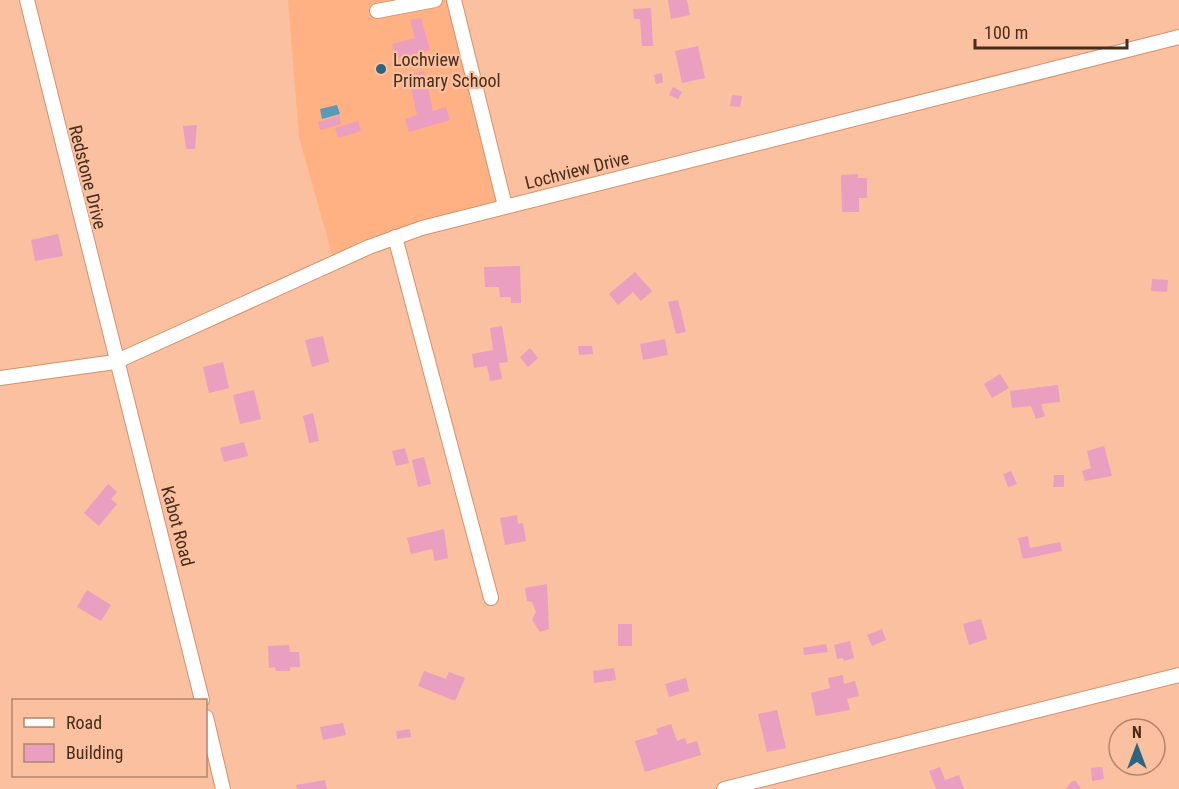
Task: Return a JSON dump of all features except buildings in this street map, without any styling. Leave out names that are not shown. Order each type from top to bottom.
[{"type":"street","name":"Redstone Drive","points":[[27,0],[115,362]]},
{"type":"street","points":[[377,11],[435,0]]},
{"type":"street","points":[[454,0],[505,206]]},
{"type":"street","name":"Lochview Drive","points":[[0,378],[115,362],[395,237],[505,206],[1179,37]]},
{"type":"street","points":[[395,237],[491,598]]},
{"type":"street","name":"Kabot Road","points":[[115,362],[169,564],[202,699]]},
{"type":"street","points":[[724,789],[1179,675]]},
{"type":"street","points":[[207,721],[223,789]]},
{"type":"shaded area","name":"Lochview Primary School","points":[[288,0],[451,0],[501,203],[333,258],[299,137]]},
{"type":"water","points":[[337,105],[340,114],[322,119],[320,109]]},
{"type":"place","name":"Lochview Primary School","points":[[381,69]]}]
